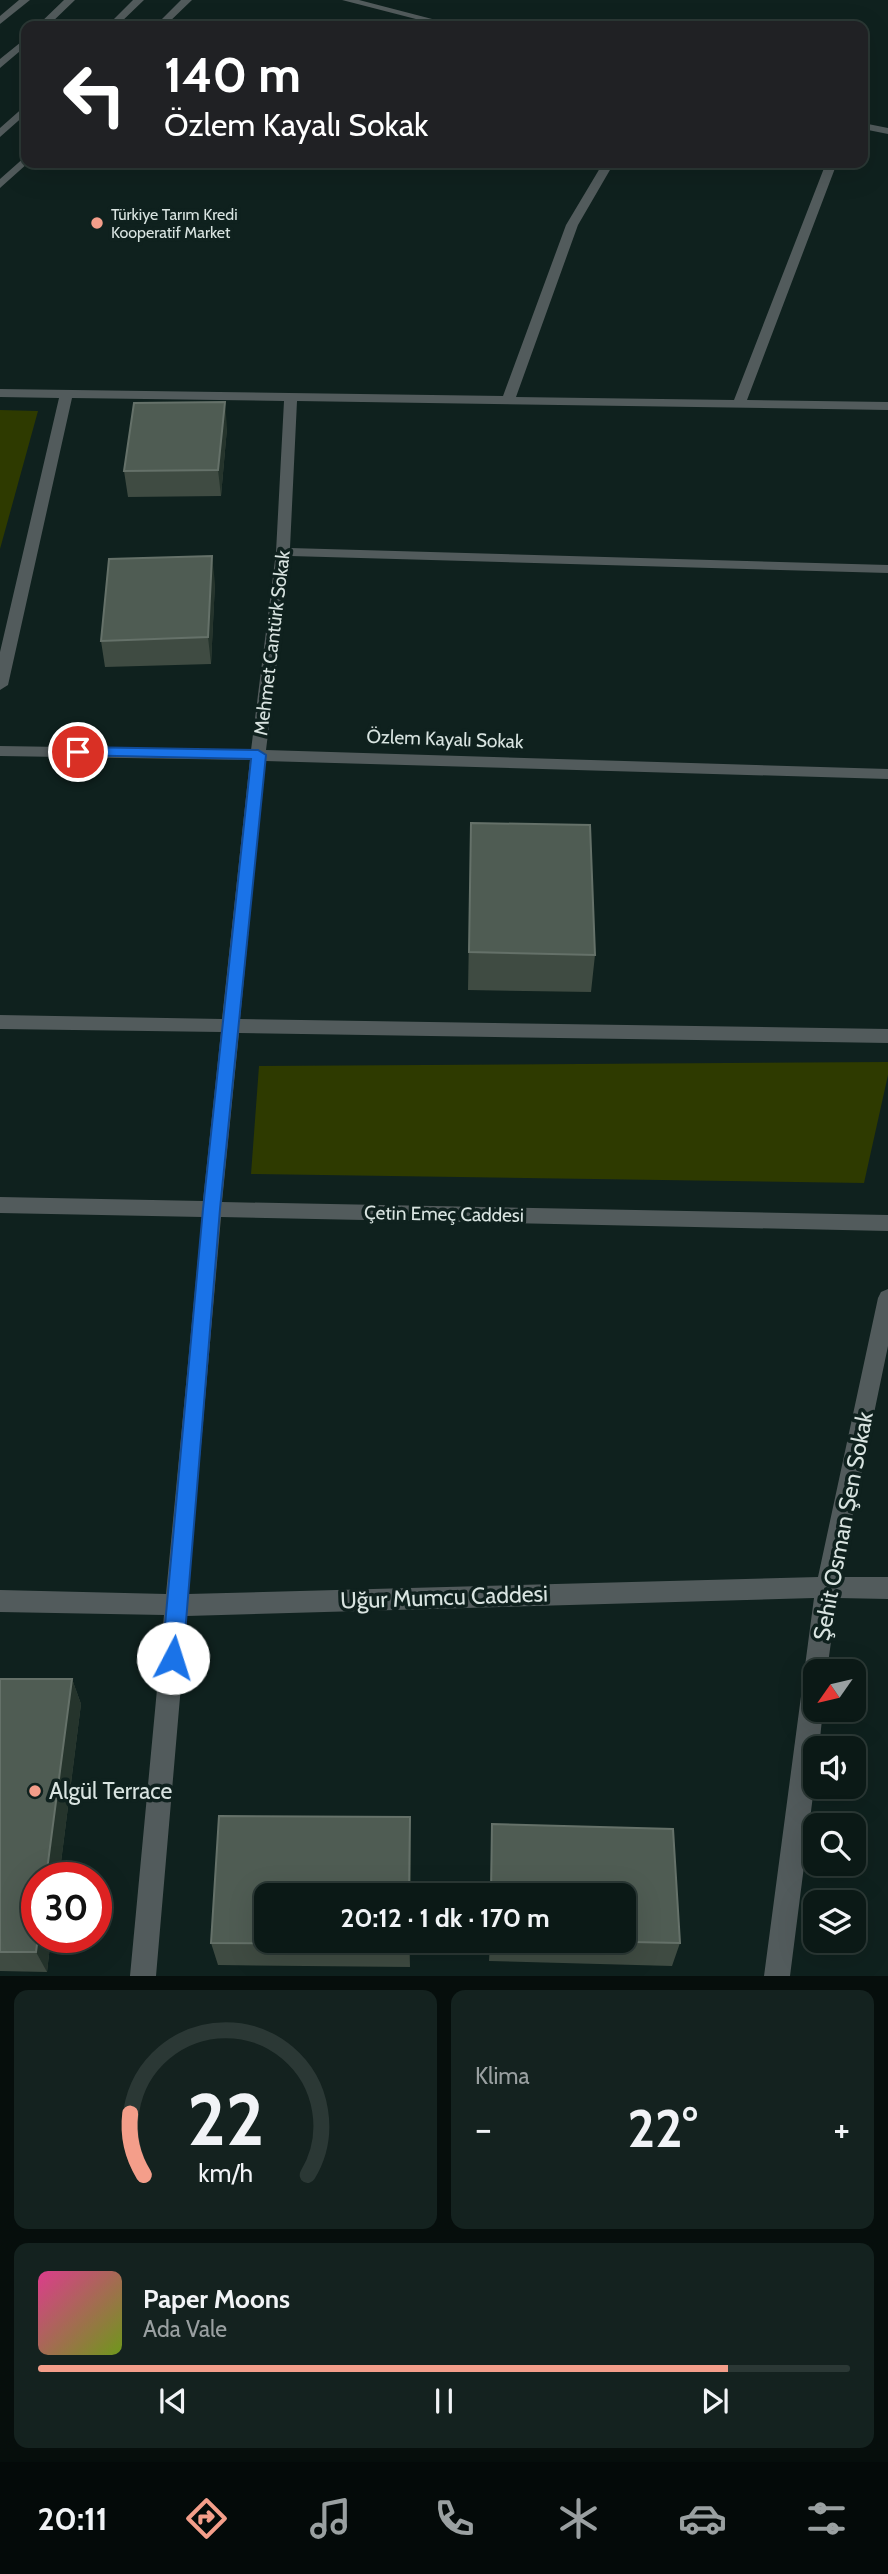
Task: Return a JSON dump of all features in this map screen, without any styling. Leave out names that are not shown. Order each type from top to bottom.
[{"type":"street","points":[[0,21],[24,0]]},
{"type":"street","points":[[48,21],[71,0]]},
{"type":"street","points":[[117,21],[139,0]]},
{"type":"street","points":[[165,21],[187,0]]},
{"type":"street","points":[[347,0],[433,21]]},
{"type":"street","points":[[0,65],[21,46]]},
{"type":"street","points":[[0,134],[21,113]]},
{"type":"street","points":[[868,127],[888,131]]},
{"type":"street","points":[[0,185],[21,164]]},
{"type":"street","points":[[508,400],[572,225],[605,168]]},
{"type":"street","points":[[739,404],[830,168]]},
{"type":"street","points":[[0,393],[888,406]]},
{"type":"street","points":[[0,685],[66,394]]},
{"type":"street","name":"Mehmet Cantürk Sokak","points":[[143,1976],[212,1209],[258,755],[283,552],[290,397]]},
{"type":"street","points":[[283,552],[888,569]]},
{"type":"street","name":"Özlem Kayalı Sokak","points":[[0,751],[258,755],[888,774]]},
{"type":"street","points":[[0,1022],[888,1036]]},
{"type":"street","name":"Çetin Emeç Caddesi","points":[[0,1205],[888,1223]]},
{"type":"street","name":"Şehit Osman Şen Sokak","points":[[818,1659],[827,1587],[888,1298]]},
{"type":"street","name":"Uğur Mumcu Caddesi","points":[[0,1601],[177,1605],[827,1587],[888,1588]]},
{"type":"street","points":[[777,1976],[810,1722]]},
{"type":"green space","points":[[0,410],[38,411],[0,549]]},
{"type":"green space","points":[[888,1062],[888,1075],[864,1183],[251,1174],[259,1066]]},
{"type":"building","points":[[225,402],[218,470],[124,471],[134,403]]},
{"type":"building","points":[[212,556],[208,637],[101,641],[109,559]]},
{"type":"building","points":[[471,823],[590,825],[595,955],[469,952]]},
{"type":"building","name":"Algül Terrace","points":[[0,1679],[72,1679],[48,1862],[21,1862],[21,1952],[0,1952]]},
{"type":"building","points":[[219,1816],[410,1817],[409,1883],[254,1883],[254,1943],[211,1943]]},
{"type":"building","points":[[492,1824],[673,1829],[680,1943],[636,1942],[636,1883],[491,1883]]},
{"type":"place","name":"Türkiye Tarım Kredi Kooperatif Market","points":[[97,223]]},
{"type":"place","name":"Algül Terrace","points":[[35,1791]]},
{"type":"route","points":[[78,752],[258,755],[212,1209],[173,1658]]}]
